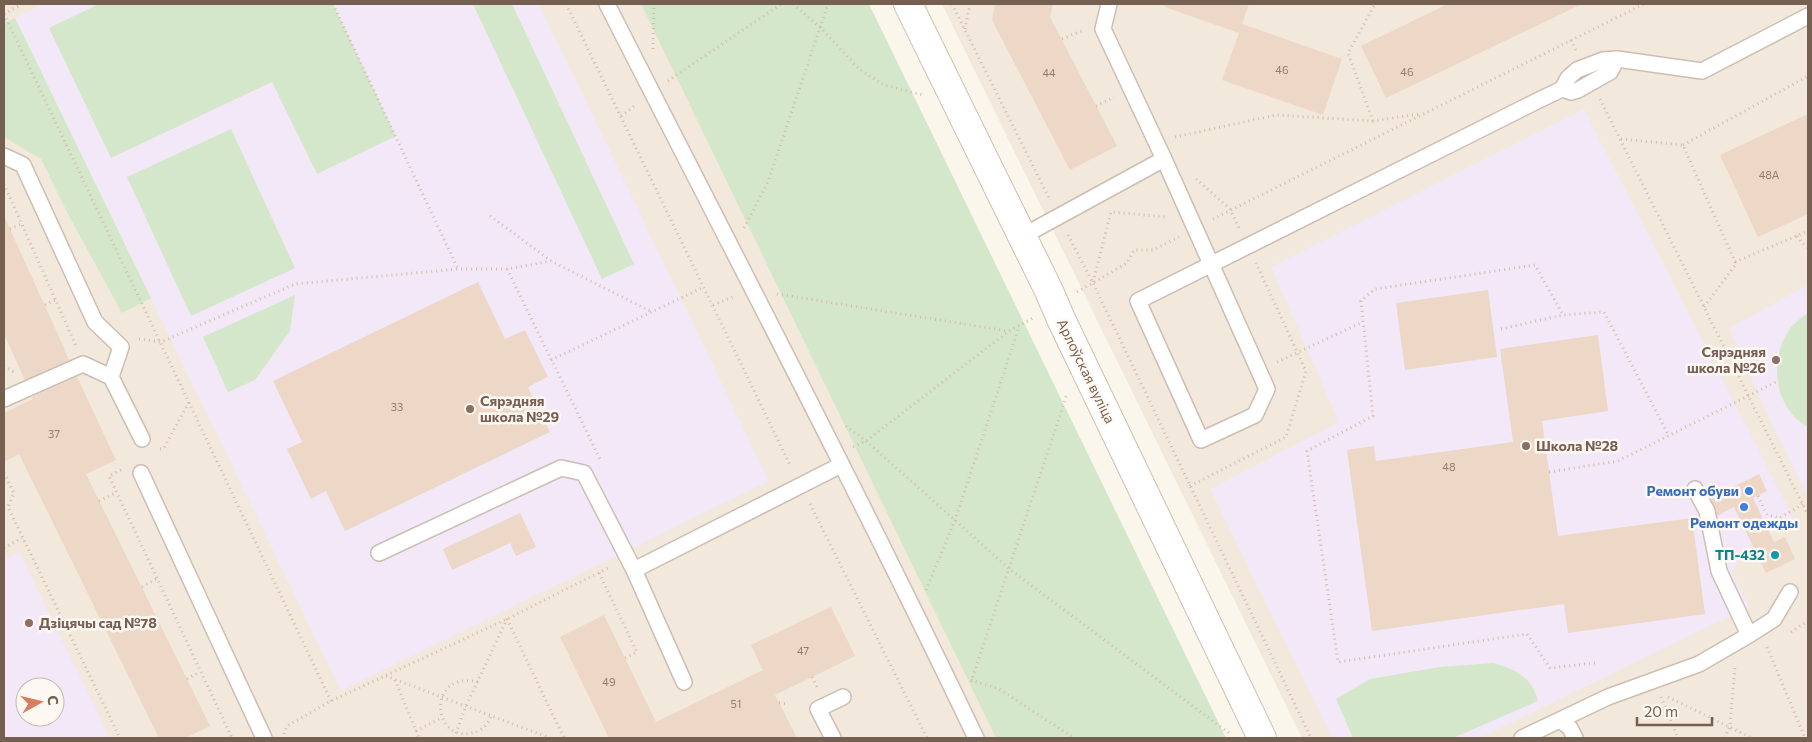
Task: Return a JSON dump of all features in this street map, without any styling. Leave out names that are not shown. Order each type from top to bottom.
[{"type":"street","name":"Арлоўская вуліца","points":[[908,4],[1049,291],[1262,738]]},
{"type":"lane","points":[[608,4],[752,290],[811,401],[976,738]]},
{"type":"lane","points":[[1109,4],[1102,29],[1164,159],[1210,265],[1267,389],[1255,415],[1201,440],[1138,301],[1210,265],[1562,89],[1568,78],[1584,67],[1603,60],[1617,59],[1702,71],[1808,16]]},
{"type":"lane","points":[[1562,89],[1571,92],[1578,90],[1610,72],[1617,59]]},
{"type":"lane","points":[[4,156],[23,165],[95,322],[121,347],[111,377]]},
{"type":"lane","points":[[1021,237],[1164,159]]},
{"type":"lane","points":[[4,399],[83,364],[111,377],[142,439]]},
{"type":"lane","points":[[632,564],[801,486],[839,460]]},
{"type":"lane","points":[[379,553],[561,468],[584,473],[623,551],[632,564],[684,682]]},
{"type":"lane","points":[[141,472],[264,738]]},
{"type":"lane","points":[[1696,489],[1707,510],[1719,571],[1749,635]]},
{"type":"lane","points":[[1522,738],[1608,697],[1699,664],[1774,619],[1790,592]]},
{"type":"lane","points":[[833,738],[818,709],[843,697]]},
{"type":"lane","points":[[1560,720],[1570,728],[1575,738]]},
{"type":"path","points":[[22,4],[4,14],[331,702]]},
{"type":"path","points":[[332,4],[458,269]]},
{"type":"path","points":[[566,4],[801,486],[927,738]]},
{"type":"path","points":[[621,116],[652,92],[781,4]]},
{"type":"path","points":[[793,4],[820,27],[859,69],[884,85],[928,97]]},
{"type":"path","points":[[732,250],[768,182],[828,4]]},
{"type":"path","points":[[952,4],[1093,283],[1311,738]]},
{"type":"path","points":[[964,30],[970,4]]},
{"type":"path","points":[[1373,121],[1348,52],[1375,4]]},
{"type":"path","points":[[1093,283],[1127,264],[1134,250],[1153,250],[1192,224],[1230,209],[1644,4]]},
{"type":"path","points":[[1062,40],[1087,28]]},
{"type":"path","points":[[1571,40],[1584,67]]},
{"type":"path","points":[[1620,139],[1683,145],[1808,76]]},
{"type":"path","points":[[1592,82],[1808,515]]},
{"type":"path","points":[[1096,106],[1117,95]]},
{"type":"path","points":[[1155,141],[1276,115],[1373,121],[1424,113]]},
{"type":"path","points":[[1683,145],[1736,264],[1704,307]]},
{"type":"path","points":[[4,184],[76,347]]},
{"type":"path","points":[[1093,283],[1111,212],[1192,224]]},
{"type":"path","points":[[490,216],[551,261],[652,312]]},
{"type":"path","points":[[10,229],[22,224]]},
{"type":"path","points":[[1735,262],[1808,231]]},
{"type":"path","points":[[1797,236],[1808,248]]},
{"type":"path","points":[[161,342],[295,284],[458,269],[507,269],[551,261]]},
{"type":"path","points":[[1562,314],[1535,265],[1375,290],[1361,301],[1373,416],[1307,451],[1338,662],[1527,634],[1550,668],[1595,663]]},
{"type":"path","points":[[507,269],[602,464]]},
{"type":"path","points":[[551,360],[704,288]]},
{"type":"path","points":[[752,290],[1008,331]]},
{"type":"path","points":[[45,305],[55,300]]},
{"type":"path","points":[[1501,329],[1562,314],[1604,312],[1670,436]]},
{"type":"path","points":[[1298,353],[1363,322]]},
{"type":"path","points":[[839,460],[1008,331],[1019,326],[956,520],[922,599]]},
{"type":"path","points":[[1549,472],[1618,461],[1778,381]]},
{"type":"path","points":[[966,717],[972,680],[1068,396]]},
{"type":"path","points":[[842,424],[866,441],[1009,567],[1236,738]]},
{"type":"path","points":[[4,473],[14,493],[8,508],[120,738]]},
{"type":"path","points":[[99,501],[116,493]]},
{"type":"path","points":[[1758,496],[1767,514],[1780,518],[1803,504]]},
{"type":"path","points":[[4,548],[22,538]]},
{"type":"path","points":[[282,738],[287,726],[331,702],[508,619],[599,573],[632,564]]},
{"type":"path","points":[[599,573],[637,652],[625,658]]},
{"type":"path","points":[[142,587],[156,578]]},
{"type":"path","points":[[454,738],[466,706],[508,619]]},
{"type":"path","points":[[508,619],[564,738]]},
{"type":"path","points":[[1783,636],[1808,621]]},
{"type":"path","points":[[1775,641],[1766,646],[1805,738]]},
{"type":"path","points":[[937,659],[972,680],[999,689],[1074,738]]},
{"type":"path","points":[[1725,738],[1729,727],[1735,661]]},
{"type":"path","points":[[187,680],[200,672]]},
{"type":"path","points":[[385,676],[550,738]]},
{"type":"path","points":[[812,677],[818,690]]},
{"type":"path","points":[[395,679],[420,738]]},
{"type":"path","points":[[478,682],[460,680],[445,690],[439,707],[441,718],[456,732],[463,734],[477,732],[484,727],[491,716]]},
{"type":"path","points":[[1678,738],[1659,692],[1752,738]]},
{"type":"path","points":[[779,703],[789,704]]},
{"type":"path","points":[[416,731],[441,718]]},
{"type":"shaded area","points":[[4,4],[651,4],[1001,738],[4,738]]},
{"type":"shaded area","name":"Сярэдняя школа №29","points":[[43,4],[539,4],[769,481],[341,691],[15,18]]},
{"type":"shaded area","points":[[942,4],[1808,4],[1808,738],[1302,738]]},
{"type":"shaded area","name":"Школа №28","points":[[1584,109],[1795,521],[1752,543],[1732,572],[1749,607],[1480,738],[1332,738],[1210,489],[1339,422],[1271,267]]},
{"type":"shaded area","name":"Сярэдняя школа №26","points":[[1808,285],[1808,499],[1729,328]]},
{"type":"shaded area","name":"Дзіцячы сад №78","points":[[19,552],[110,738],[4,738],[4,560]]},
{"type":"green space","points":[[99,4],[333,4],[396,136],[317,174],[272,82],[111,158],[49,28]]},
{"type":"green space","points":[[473,4],[512,4],[634,264],[602,279]]},
{"type":"green space","points":[[641,4],[869,4],[1226,738],[996,738]]},
{"type":"green space","points":[[15,18],[151,298],[122,313],[68,214],[41,159],[4,137],[4,23]]},
{"type":"green space","points":[[231,129],[295,268],[191,316],[127,177]]},
{"type":"green space","points":[[295,295],[290,331],[255,380],[228,392],[203,337]]},
{"type":"green space","points":[[1808,313],[1808,427],[1796,418],[1787,407],[1781,394],[1777,365],[1785,337],[1795,323]]},
{"type":"green space","points":[[1493,663],[1515,671],[1527,680],[1532,686],[1538,701],[1453,738],[1353,738],[1336,699],[1370,679],[1440,667]]},
{"type":"building","points":[[995,4],[1053,4],[1050,17],[1117,146],[1070,170],[992,20]]},
{"type":"building","points":[[1166,4],[1249,4],[1242,24],[1342,59],[1323,115],[1222,80],[1239,33],[1165,7]]},
{"type":"building","points":[[1448,4],[1582,4],[1386,98],[1361,46]]},
{"type":"building","points":[[1808,114],[1808,214],[1758,237],[1720,155]]},
{"type":"building","points":[[4,216],[69,360],[25,380],[4,334]]},
{"type":"building","points":[[478,282],[505,339],[525,330],[548,377],[528,387],[550,432],[345,531],[326,491],[311,499],[287,449],[302,442],[273,381]]},
{"type":"building","points":[[1488,290],[1497,357],[1405,370],[1396,303]]},
{"type":"building","points":[[1598,335],[1608,411],[1542,421],[1558,536],[1692,518],[1705,614],[1568,633],[1564,604],[1372,631],[1347,450],[1374,446],[1376,461],[1513,442],[1500,349]]},
{"type":"building","points":[[77,377],[116,460],[86,474],[210,726],[185,738],[159,738],[19,454],[4,462],[4,413],[33,399],[32,397]]},
{"type":"building","points":[[1759,474],[1767,491],[1753,498],[1774,542],[1785,537],[1795,559],[1766,573],[1734,507],[1717,516],[1711,498]]},
{"type":"building","points":[[520,513],[536,547],[516,556],[510,543],[452,570],[443,549]]},
{"type":"building","points":[[831,607],[855,656],[775,695],[797,738],[609,738],[560,637],[604,615],[656,722],[763,670],[751,645]]},
{"type":"place","name":"Сярэдняя школа №26","points":[[1776,360]]},
{"type":"place","name":"Сярэдняя школа №29","points":[[470,409]]},
{"type":"place","name":"Школа №28","points":[[1526,446]]},
{"type":"place","name":"Ремонт обуви","points":[[1749,491]]},
{"type":"place","name":"Ремонт одежды","points":[[1744,507]]},
{"type":"place","name":"ТП-432","points":[[1775,555]]},
{"type":"place","name":"Дзіцячы сад №78","points":[[29,623]]}]
